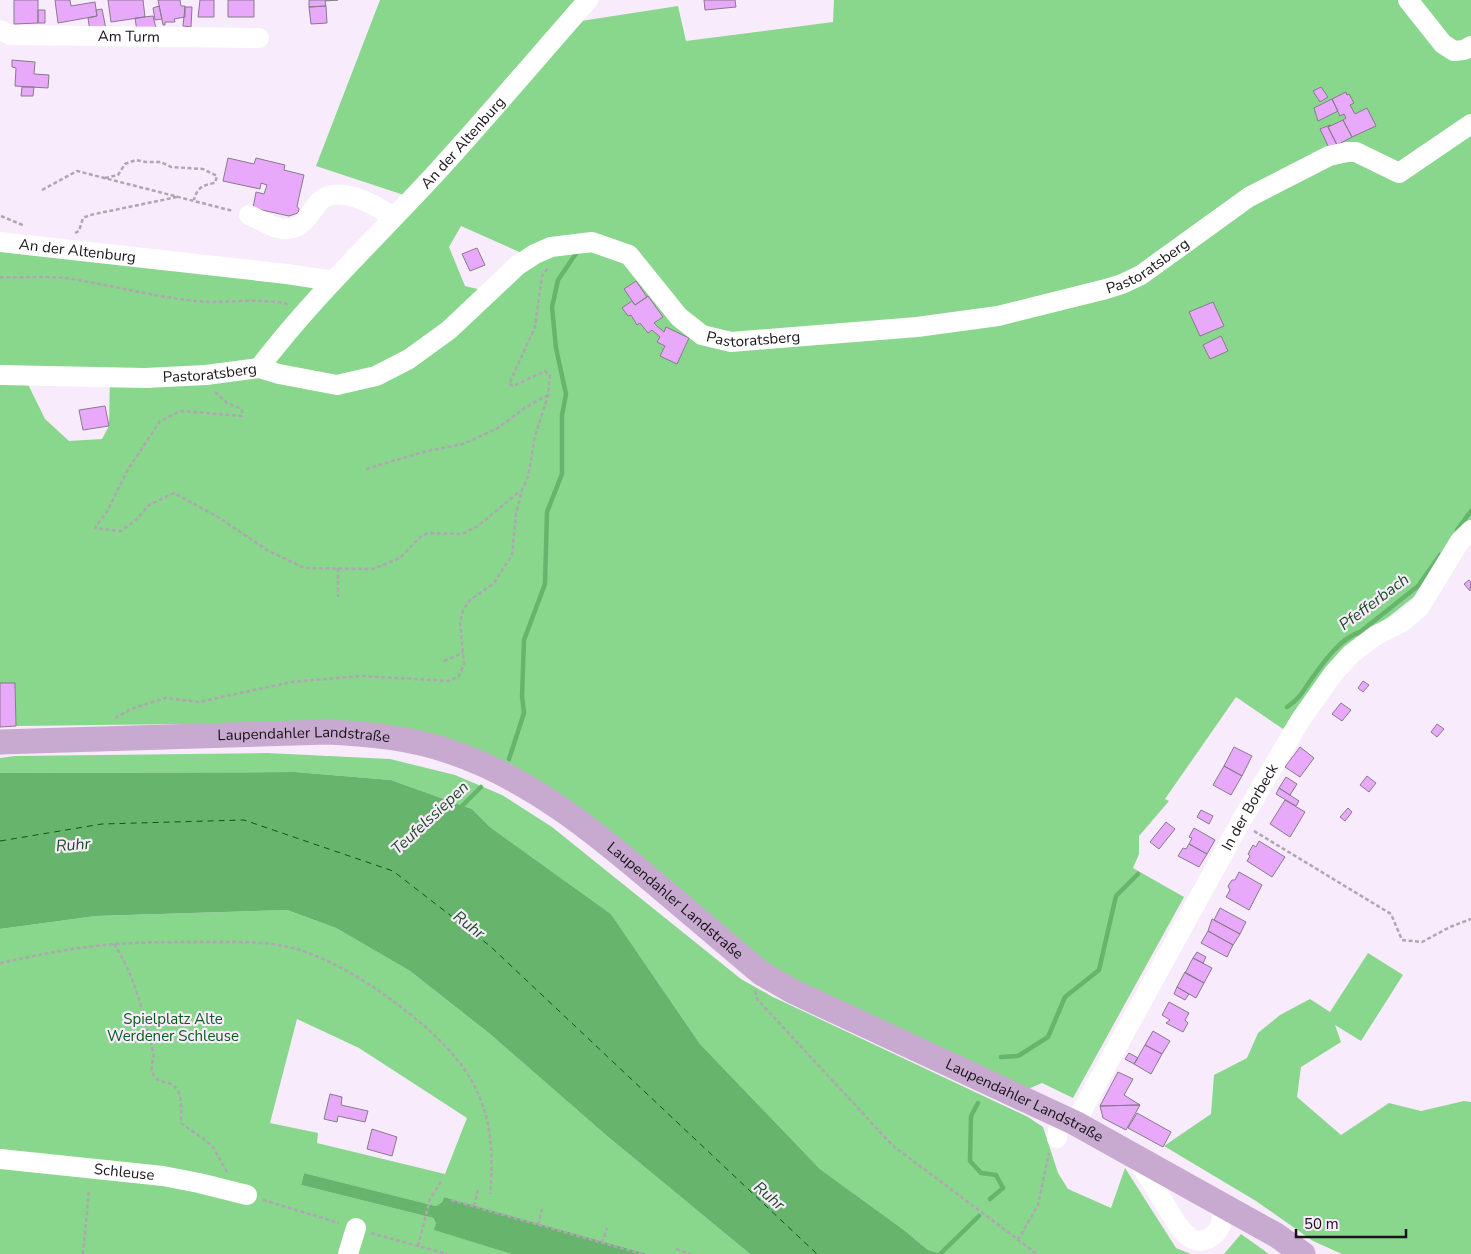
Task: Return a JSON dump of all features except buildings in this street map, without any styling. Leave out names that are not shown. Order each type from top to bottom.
[{"type":"main road","name":"Laupendahler Landstraße","points":[[0,742],[328,732],[392,738],[449,751],[487,765],[512,778],[586,827],[761,973],[792,992],[1064,1125],[1136,1156],[1276,1235],[1303,1254]]},
{"type":"street","name":"An der Altenburg","points":[[259,368],[333,281],[434,174],[588,0]]},
{"type":"street","points":[[1408,0],[1443,44],[1454,52],[1471,46]]},
{"type":"street","name":"Am Turm","points":[[0,30],[11,35],[259,38]]},
{"type":"street","name":"Pastoratsberg","points":[[0,375],[145,378],[206,375],[259,368],[279,374],[337,385],[376,376],[409,359],[448,330],[518,265],[535,254],[552,246],[592,242],[629,255],[679,317],[702,335],[731,342],[917,327],[998,316],[1106,289],[1130,281],[1249,197],[1329,156],[1356,152],[1399,173],[1471,124]]},
{"type":"street","points":[[249,215],[276,228],[289,229],[298,226],[306,220],[320,201],[328,196],[339,194],[379,207],[393,217]]},
{"type":"street","name":"An der Altenburg","points":[[0,242],[287,274],[333,281]]},
{"type":"street","name":"In der Borbeck","points":[[1064,1125],[1301,719],[1351,654],[1361,645],[1402,622],[1419,608],[1460,541],[1471,530]]},
{"type":"street","points":[[1136,1156],[1179,1227],[1194,1240],[1208,1239],[1219,1228],[1222,1219],[1220,1210],[1213,1200]]},
{"type":"street","name":"Schleuse","points":[[0,1159],[163,1176],[244,1194]]},
{"type":"street","points":[[348,1254],[356,1228]]},
{"type":"path","points":[[105,178],[118,175],[125,164],[136,160],[161,162],[171,167],[203,169],[217,176],[215,183],[203,184],[194,200]]},
{"type":"path","points":[[42,190],[77,171],[249,215]]},
{"type":"path","points":[[72,234],[79,231],[83,218],[90,214],[178,196]]},
{"type":"path","points":[[1,216],[16,224],[27,227]]},
{"type":"path","points":[[108,721],[131,709],[166,698],[199,702],[291,682],[361,676],[450,681],[459,676],[464,664],[460,622],[463,610],[469,601],[494,583],[512,555],[516,514],[522,490],[528,477],[535,436],[548,395],[550,374],[545,371],[513,386],[510,384],[535,327],[542,276],[551,264]]},
{"type":"path","points":[[0,277],[64,278],[184,300],[284,303],[304,315]]},
{"type":"path","points":[[206,375],[212,388],[227,403],[242,409],[242,416],[181,411],[160,421],[127,471],[108,510],[95,528],[120,531],[136,520],[149,504],[174,493],[218,518],[267,550],[304,568],[373,569],[400,558],[420,537],[428,533],[462,534],[478,526],[522,490]]},
{"type":"path","points":[[366,469],[426,451],[463,444],[498,428],[526,407],[548,395]]},
{"type":"path","points":[[338,568],[338,598]]},
{"type":"path","points":[[444,661],[463,653]]},
{"type":"path","points":[[1240,823],[1391,914],[1402,940],[1422,942],[1450,926],[1471,919]]},
{"type":"path","points":[[0,963],[50,952],[114,944],[236,942],[276,945],[302,951],[331,962],[379,991],[432,1033],[452,1055],[477,1090],[489,1126],[492,1146],[490,1194]]},
{"type":"path","points":[[114,944],[128,968],[148,1027],[154,1055],[151,1064],[152,1072],[161,1082],[172,1085],[178,1090],[181,1104],[181,1123],[206,1140],[244,1194]]},
{"type":"path","points":[[761,973],[754,985],[757,999],[892,1145],[1037,1254]]},
{"type":"path","points":[[1018,1240],[1038,1205],[1047,1155],[1064,1125]]},
{"type":"path","points":[[418,1246],[430,1199],[442,1180]]},
{"type":"path","points":[[474,1206],[478,1190]]},
{"type":"path","points":[[83,1254],[89,1191]]},
{"type":"path","points":[[451,1200],[642,1254]]},
{"type":"path","points":[[538,1225],[542,1209]]},
{"type":"path","points":[[602,1243],[607,1228]]},
{"type":"path","points":[[676,1249],[690,1254]]},
{"type":"green space","points":[[380,0],[582,0],[407,196],[316,166]]},
{"type":"green space","points":[[834,0],[1471,0],[1471,519],[1415,596],[1348,649],[1283,729],[1236,697],[1165,799],[1169,801],[1139,836],[1139,854],[1133,868],[1184,897],[1073,1098],[1042,1083],[1026,1090],[798,986],[476,752],[184,724],[16,726],[15,683],[0,683],[0,245],[327,279],[581,21],[678,6],[686,41],[833,22]],"holes":[[[461,226],[524,254],[494,293],[465,286],[449,247]],[[22,372],[110,372],[109,426],[102,439],[69,441],[45,419]]]},
{"type":"green space","points":[[267,753],[390,759],[455,775],[502,795],[552,827],[741,979],[773,997],[1028,1117],[1043,1127],[1058,1173],[1068,1189],[1111,1208],[1125,1168],[1176,1248],[1191,1254],[942,1254],[928,1250],[904,1230],[820,1169],[700,1044],[611,914],[490,827],[472,809],[391,780],[295,772],[0,773],[0,758],[15,756]]},
{"type":"green space","name":"Spielplatz Alte Werdener Schleuse","points":[[287,910],[336,928],[410,971],[490,1034],[607,1136],[750,1254],[648,1254],[444,1197],[442,1202],[436,1206],[304,1173],[301,1185],[433,1218],[436,1223],[435,1230],[511,1254],[0,1254],[0,929],[96,916]],"holes":[[[297,1019],[359,1048],[467,1118],[445,1174],[317,1143],[318,1133],[270,1123]]]},
{"type":"green space","points":[[1368,953],[1403,975],[1361,1041],[1335,1025],[1341,1042],[1301,1067],[1297,1097],[1341,1135],[1389,1103],[1421,1111],[1464,1101],[1471,1102],[1471,1254],[1342,1254],[1313,1241],[1256,1201],[1164,1146],[1211,1114],[1214,1075],[1247,1058],[1258,1033],[1280,1015],[1310,999],[1330,1012]]},
{"type":"green space","points":[[1241,1234],[1269,1254],[1224,1254]]},
{"type":"water","name":"Ruhr","points":[[295,772],[391,780],[472,809],[490,827],[611,914],[700,1044],[820,1169],[904,1230],[928,1250],[942,1254],[750,1254],[607,1136],[490,1034],[410,971],[336,928],[287,910],[96,916],[0,929],[0,773]]},
{"type":"water","points":[[304,1173],[436,1206],[442,1202],[444,1197],[648,1254],[511,1254],[434,1230],[436,1223],[433,1218],[301,1185]]},
{"type":"waterway","name":"Teufelssiepen","points":[[509,759],[524,713],[522,696],[524,640],[545,584],[547,512],[562,474],[562,415],[566,394],[556,348],[552,307],[558,280],[579,249]]},
{"type":"waterway","name":"Pfefferbach","points":[[1457,530],[1471,511]]},
{"type":"waterway","name":"Pfefferbach","points":[[1287,707],[1300,696],[1320,667],[1338,646],[1352,635],[1360,632],[1418,586],[1440,555]]},
{"type":"waterway","name":"Teufelssiepen","points":[[459,809],[481,787]]},
{"type":"waterway","name":"Pfefferbach","points":[[1001,1057],[1018,1056],[1048,1037],[1065,997],[1099,970],[1116,896],[1138,874]]},
{"type":"waterway","name":"Pfefferbach","points":[[978,1103],[971,1116],[970,1161],[981,1173],[996,1175],[1003,1188],[990,1199]]},
{"type":"waterway","name":"Pfefferbach","points":[[940,1254],[979,1216]]},
{"type":"ferry route","points":[[0,841],[102,824],[244,820],[393,871],[490,946],[817,1254]]}]
